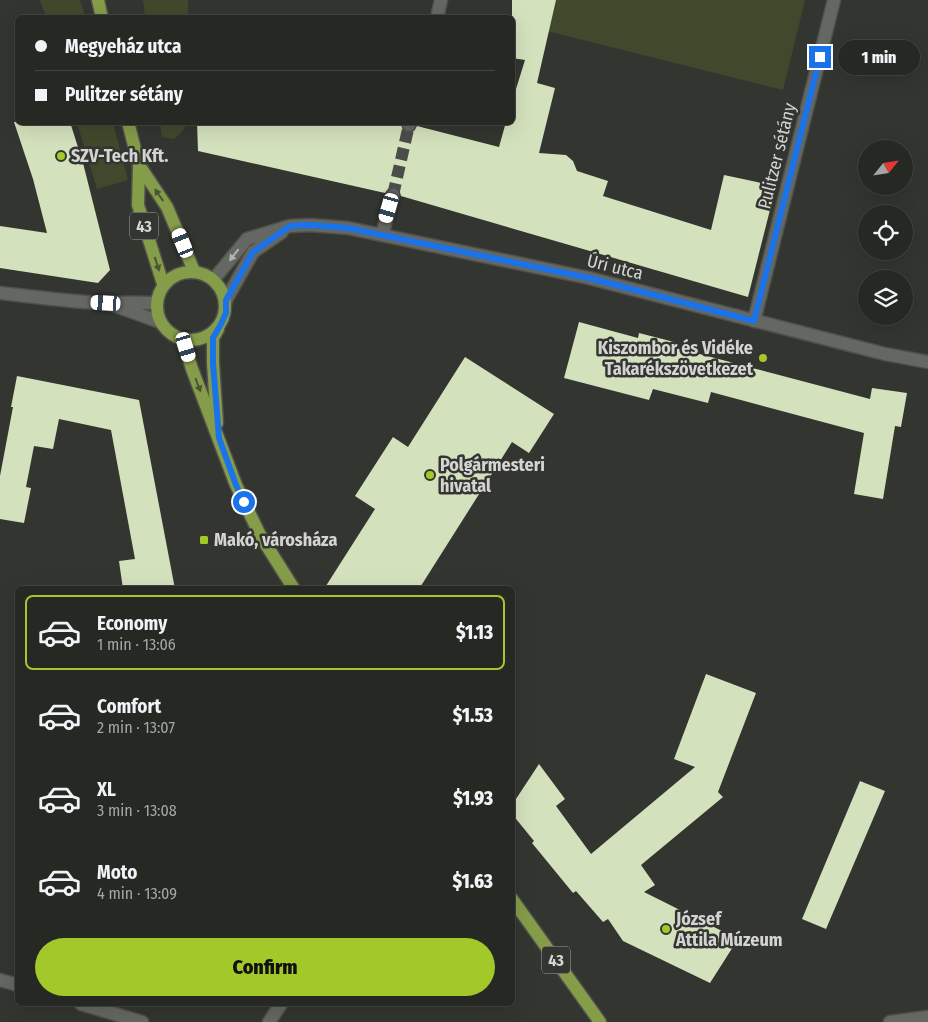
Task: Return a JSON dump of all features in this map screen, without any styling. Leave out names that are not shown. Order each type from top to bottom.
[{"type":"main road","points":[[98,0],[101,15]]},
{"type":"main road","points":[[438,15],[441,0]]},
{"type":"main road","name":"Pulitzer sétány","points":[[754,321],[834,0]]},
{"type":"main road","name":"43","points":[[129,125],[138,166],[138,206],[163,284]]},
{"type":"main road","name":"43","points":[[138,166],[167,207],[194,271]]},
{"type":"main road","points":[[382,235],[393,195]]},
{"type":"main road","name":"Úri utca","points":[[214,279],[247,239],[290,226],[310,225],[339,228],[382,235],[589,278],[886,354],[928,362]]},
{"type":"main road","points":[[219,438],[213,338],[226,313],[226,300],[253,252],[290,226]]},
{"type":"main road","points":[[221,324],[211,335],[197,341],[182,340],[169,333],[160,322],[156,303],[163,284],[177,274],[194,271],[214,279],[226,300]]},
{"type":"main road","points":[[0,292],[85,302],[156,303]]},
{"type":"main road","points":[[106,303],[160,322]]},
{"type":"main road","points":[[182,340],[236,485],[260,535],[292,586]]},
{"type":"main road","name":"43","points":[[515,903],[600,1022]]},
{"type":"main road","points":[[0,980],[15,984]]},
{"type":"main road","points":[[87,1006],[142,1022]]},
{"type":"main road","points":[[269,1022],[280,1006]]},
{"type":"main road","points":[[890,1022],[928,1017]]},
{"type":"green space","points":[[40,0],[80,0],[84,15],[45,15]]},
{"type":"green space","points":[[143,0],[188,0],[188,15],[145,15]]},
{"type":"green space","points":[[555,0],[805,0],[783,90],[547,31]]},
{"type":"green space","points":[[78,125],[114,125],[128,180],[97,189]]},
{"type":"green space","points":[[160,125],[185,125],[180,134],[174,139],[162,137]]},
{"type":"building","points":[[512,0],[556,0],[537,83],[555,88],[539,153],[566,155],[573,161],[577,171],[608,181],[603,196],[711,230],[724,175],[776,186],[748,297],[401,196],[399,190],[395,187],[388,189],[385,193],[198,151],[197,125],[402,125],[403,130],[407,133],[414,131],[417,126],[499,147],[505,125],[515,125],[515,92],[525,60],[515,58],[515,15],[512,15]]},
{"type":"building","points":[[15,125],[71,125],[83,163],[110,270],[98,283],[0,268],[0,226],[47,233],[33,179]]},
{"type":"building","points":[[579,322],[638,338],[639,333],[674,342],[673,347],[870,399],[872,388],[907,393],[901,427],[895,426],[883,499],[854,494],[864,433],[711,392],[708,403],[653,389],[649,400],[564,378]]},
{"type":"building","name":"Polgármesteri hivatal","points":[[465,357],[554,414],[529,453],[512,442],[421,586],[326,586],[375,509],[355,496],[393,437],[408,447]]},
{"type":"building","points":[[17,376],[139,400],[174,586],[123,586],[119,561],[135,559],[111,430],[59,419],[53,449],[34,446],[26,487],[31,488],[24,523],[0,519],[0,476],[13,407],[11,407]]},
{"type":"building","points":[[706,674],[756,693],[718,792],[723,797],[641,865],[655,885],[644,892],[738,939],[710,983],[623,941],[608,919],[603,922],[576,891],[573,893],[532,843],[534,841],[515,818],[515,800],[539,764],[565,799],[556,806],[591,854],[695,767],[674,759]]},
{"type":"building","points":[[860,781],[885,791],[826,929],[802,919]]},
{"type":"tunnel","points":[[393,195],[409,125]]},
{"type":"place","name":"SZV-Tech Kft.","points":[[61,156]]},
{"type":"place","name":"Kiszombor és Vidéke Takarékszövetkezet","points":[[763,358]]},
{"type":"place","name":"Polgármesteri hivatal","points":[[430,475]]},
{"type":"place","name":"Makó, városháza","points":[[204,540]]},
{"type":"place","name":"József Attila Múzeum","points":[[666,929]]},
{"type":"route","points":[[244,502],[219,438],[213,338],[226,313],[226,300],[253,252],[290,226],[310,225],[348,228],[589,278],[754,321],[820,57]]}]
